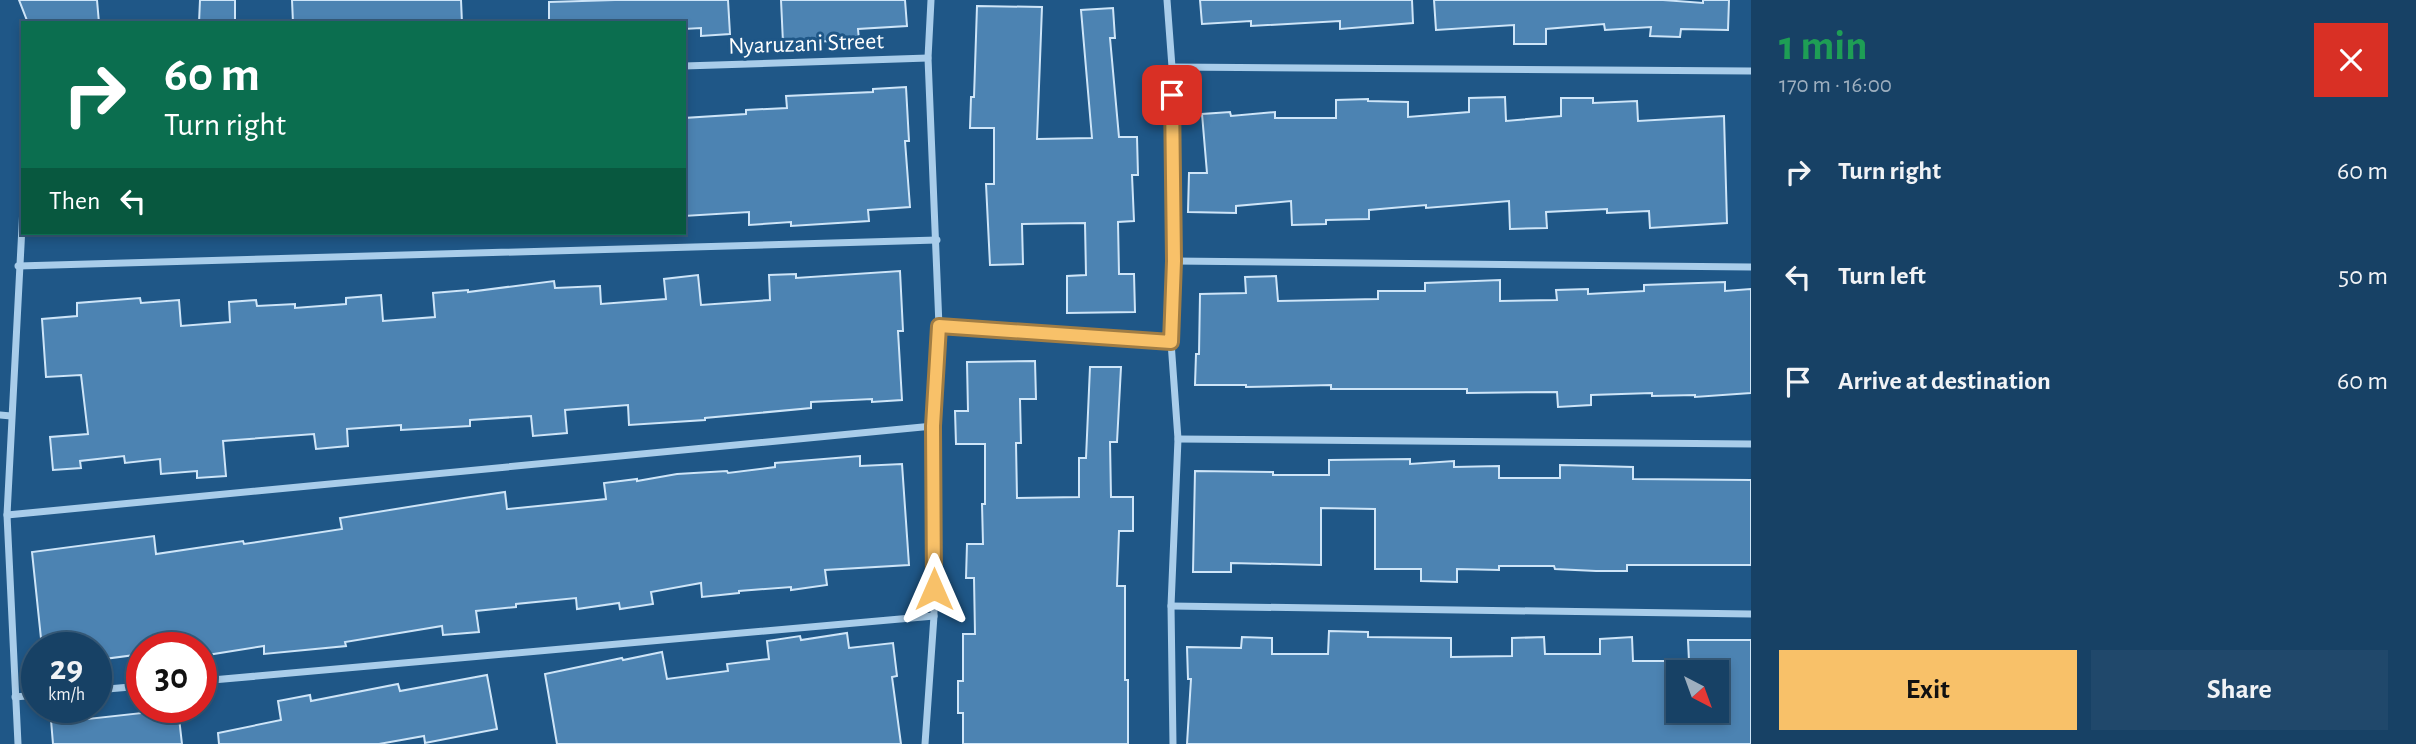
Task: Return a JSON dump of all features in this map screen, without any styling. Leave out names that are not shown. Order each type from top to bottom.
[{"type":"street","points":[[925,744],[934,616],[933,426],[939,326],[928,58],[931,0]]},
{"type":"street","points":[[1167,0],[1172,67],[1174,261],[1171,342],[1178,439],[1171,606],[1173,744]]},
{"type":"street","name":"Nyaruzani Street","points":[[686,66],[928,58]]},
{"type":"street","points":[[1172,67],[1751,71]]},
{"type":"street","points":[[18,744],[7,515],[21,231]]},
{"type":"street","points":[[18,266],[937,240]]},
{"type":"street","points":[[1174,261],[1751,267]]},
{"type":"street","points":[[939,326],[1171,342]]},
{"type":"street","points":[[0,415],[11,416]]},
{"type":"street","points":[[7,515],[933,426]]},
{"type":"street","points":[[1178,439],[1751,444]]},
{"type":"street","points":[[1171,606],[1751,614]]},
{"type":"street","points":[[217,680],[934,616]]},
{"type":"street","points":[[15,697],[21,696]]},
{"type":"building","points":[[19,0],[97,0],[99,21],[27,21]]},
{"type":"building","points":[[200,0],[235,0],[235,21],[199,21]]},
{"type":"building","points":[[292,0],[461,0],[462,21],[293,21]]},
{"type":"building","points":[[728,0],[730,34],[701,36],[701,28],[686,29],[686,21],[549,21],[549,2]]},
{"type":"building","points":[[781,0],[905,0],[907,26],[858,29],[859,40],[783,43]]},
{"type":"building","points":[[1200,0],[1412,0],[1413,23],[1340,29],[1340,21],[1251,26],[1251,21],[1202,24]]},
{"type":"building","points":[[1434,0],[1663,0],[1703,3],[1703,0],[1729,0],[1728,30],[1681,29],[1680,37],[1650,36],[1651,27],[1605,30],[1604,24],[1546,29],[1546,44],[1514,44],[1514,25],[1436,30]]},
{"type":"building","points":[[977,6],[1042,7],[1037,139],[1092,138],[1081,10],[1113,8],[1115,38],[1110,38],[1119,137],[1137,137],[1138,175],[1132,175],[1134,221],[1118,222],[1119,274],[1134,274],[1135,312],[1067,313],[1067,276],[1086,275],[1085,223],[1022,224],[1023,264],[990,265],[986,184],[994,184],[994,128],[970,128],[971,97],[974,97]]},
{"type":"building","points":[[906,87],[909,141],[905,141],[910,207],[868,210],[869,221],[791,226],[791,222],[749,225],[749,212],[686,216],[686,118],[787,108],[786,96],[873,92],[873,89]]},
{"type":"building","points":[[1505,97],[1506,121],[1561,116],[1561,98],[1593,98],[1593,103],[1637,101],[1638,121],[1724,116],[1727,223],[1650,228],[1649,211],[1607,213],[1607,209],[1546,212],[1547,228],[1510,229],[1509,201],[1369,210],[1369,219],[1326,220],[1326,224],[1292,225],[1291,201],[1236,206],[1236,213],[1188,212],[1189,173],[1207,173],[1202,114],[1230,112],[1231,116],[1275,112],[1275,118],[1336,118],[1336,100],[1368,99],[1408,102],[1408,117],[1469,112],[1469,98]]},
{"type":"building","points":[[900,271],[903,331],[898,331],[902,400],[811,402],[811,408],[629,425],[628,405],[565,410],[567,433],[533,436],[531,416],[470,420],[470,426],[401,430],[401,425],[347,429],[348,446],[316,449],[314,434],[223,441],[226,476],[197,478],[197,471],[161,474],[160,459],[125,463],[124,456],[80,461],[81,468],[53,470],[50,437],[88,434],[81,375],[46,377],[42,319],[77,316],[77,303],[140,298],[141,303],[179,300],[181,326],[230,322],[229,302],[256,300],[257,306],[295,304],[295,308],[346,304],[346,298],[381,295],[383,321],[435,317],[433,293],[468,292],[554,281],[555,288],[600,286],[601,304],[666,299],[664,279],[698,275],[701,305],[770,300],[769,275],[796,274],[796,278]]},
{"type":"building","points":[[1276,276],[1278,301],[1378,299],[1378,291],[1425,291],[1425,283],[1500,280],[1500,301],[1557,300],[1556,290],[1588,289],[1588,294],[1644,291],[1644,285],[1725,282],[1725,291],[1751,289],[1751,393],[1695,397],[1652,396],[1652,393],[1591,395],[1591,405],[1558,407],[1557,392],[1467,393],[1467,389],[1331,389],[1331,385],[1195,385],[1196,354],[1199,354],[1200,294],[1246,293],[1245,277]]},
{"type":"building","points":[[1035,361],[1036,399],[1020,399],[1021,443],[1016,443],[1017,498],[1079,497],[1079,458],[1086,458],[1090,367],[1121,367],[1117,442],[1110,442],[1111,497],[1133,497],[1133,531],[1119,531],[1117,586],[1125,586],[1128,744],[963,744],[963,713],[958,713],[958,681],[963,681],[963,634],[975,634],[974,578],[966,578],[967,544],[983,544],[985,444],[956,444],[955,411],[968,411],[967,362]]},
{"type":"building","points":[[860,456],[860,466],[902,464],[909,565],[825,570],[827,585],[791,590],[791,587],[739,591],[702,597],[701,583],[651,592],[653,604],[620,609],[619,603],[577,609],[576,598],[516,604],[516,607],[476,611],[479,632],[443,635],[442,626],[345,642],[346,646],[264,654],[264,646],[217,653],[217,632],[126,632],[126,656],[112,658],[112,632],[40,632],[32,552],[154,536],[156,554],[243,541],[244,544],[342,529],[340,518],[505,492],[507,509],[606,499],[604,483],[677,474],[728,473],[775,467],[775,463]]},
{"type":"building","points":[[1410,459],[1410,464],[1454,461],[1454,467],[1499,466],[1499,478],[1560,478],[1560,465],[1633,467],[1633,479],[1751,480],[1751,565],[1627,565],[1627,571],[1555,569],[1554,566],[1499,566],[1499,570],[1457,569],[1457,582],[1421,581],[1421,569],[1375,569],[1375,509],[1321,508],[1321,565],[1231,563],[1231,572],[1193,572],[1195,471],[1329,475],[1329,460]]},
{"type":"building","points":[[1329,631],[1368,632],[1368,637],[1451,638],[1451,657],[1512,656],[1512,638],[1544,637],[1545,654],[1600,654],[1600,639],[1632,637],[1633,661],[1666,661],[1666,723],[1729,723],[1729,660],[1689,660],[1688,640],[1751,640],[1751,744],[1187,744],[1191,679],[1188,679],[1187,647],[1241,648],[1242,637],[1272,638],[1272,654],[1328,654]]},
{"type":"building","points":[[847,633],[849,648],[893,643],[897,676],[892,677],[901,744],[557,744],[545,674],[662,652],[667,679],[728,671],[727,664],[769,659],[767,641],[800,636],[801,640]]},
{"type":"building","points":[[487,675],[497,729],[425,743],[424,736],[379,744],[219,744],[218,733],[281,720],[278,701],[310,695],[311,701],[398,684],[400,691]]},
{"type":"building","points":[[126,715],[126,723],[180,723],[182,744],[53,744],[51,723],[112,723],[112,716]]},
{"type":"route","points":[[934,589],[933,426],[939,326],[1171,342],[1174,261],[1172,95]]}]
